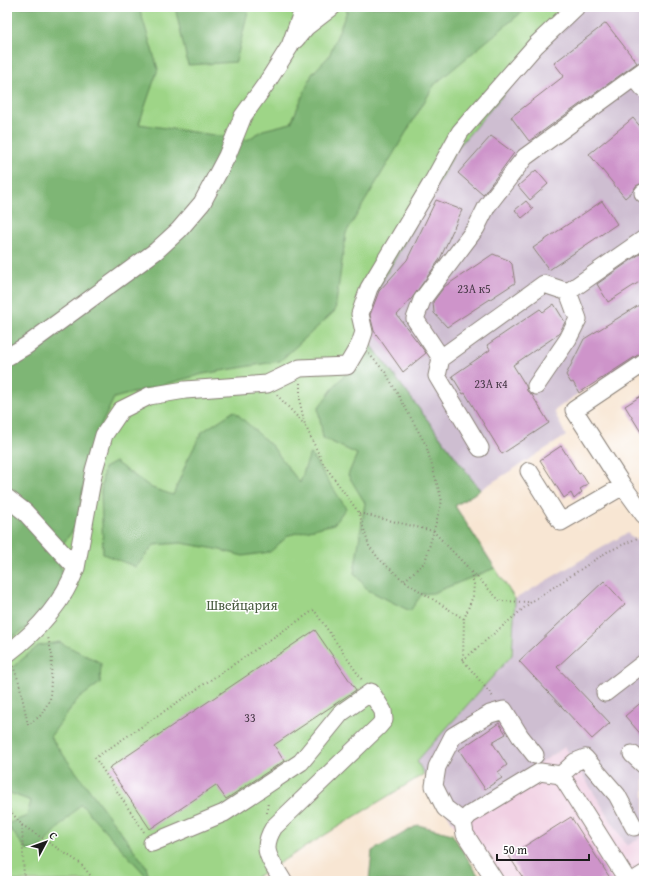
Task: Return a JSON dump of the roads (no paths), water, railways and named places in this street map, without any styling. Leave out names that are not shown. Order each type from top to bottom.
[{"type":"lane","points":[[290,46],[304,7]]},
{"type":"lane","points":[[7,357],[26,346],[156,251],[179,230],[202,203],[227,156],[243,116],[266,84],[290,46],[306,27],[332,7]]},
{"type":"lane","points":[[8,654],[44,621],[70,584],[76,568],[94,470],[104,435],[121,410],[149,396],[186,390],[266,384],[300,368],[347,366],[360,344],[364,332],[360,314],[370,288],[460,132],[536,45],[576,7]]},
{"type":"lane","points":[[441,358],[415,319],[422,300],[476,228],[486,206],[525,157],[641,79]]},
{"type":"lane","points":[[568,292],[644,239]]},
{"type":"lane","points":[[480,448],[437,376],[441,358],[544,284],[568,292]]},
{"type":"lane","points":[[536,386],[568,339],[578,319],[568,292]]},
{"type":"lane","points":[[644,363],[574,410],[623,486],[644,515]]},
{"type":"lane","points":[[529,471],[561,522],[623,486]]},
{"type":"lane","points":[[7,498],[25,512],[76,568]]},
{"type":"lane","points":[[605,692],[644,663]]},
{"type":"lane","points":[[152,843],[224,813],[301,762],[341,713],[371,692],[383,711],[384,720],[274,827],[268,836],[266,848],[269,857],[283,881]]},
{"type":"lane","points":[[495,881],[465,834],[463,822],[445,808],[434,786],[437,767],[453,736],[490,714],[504,710],[520,736],[535,754]]},
{"type":"lane","points":[[560,775],[574,762],[585,758],[617,795],[634,827]]},
{"type":"lane","points":[[463,822],[469,815],[540,772],[560,775],[628,881]]},
{"type":"lane","points":[[633,881],[644,874]]},
{"type":"park label","name":"Швейцария","points":[[242,605]]}]
